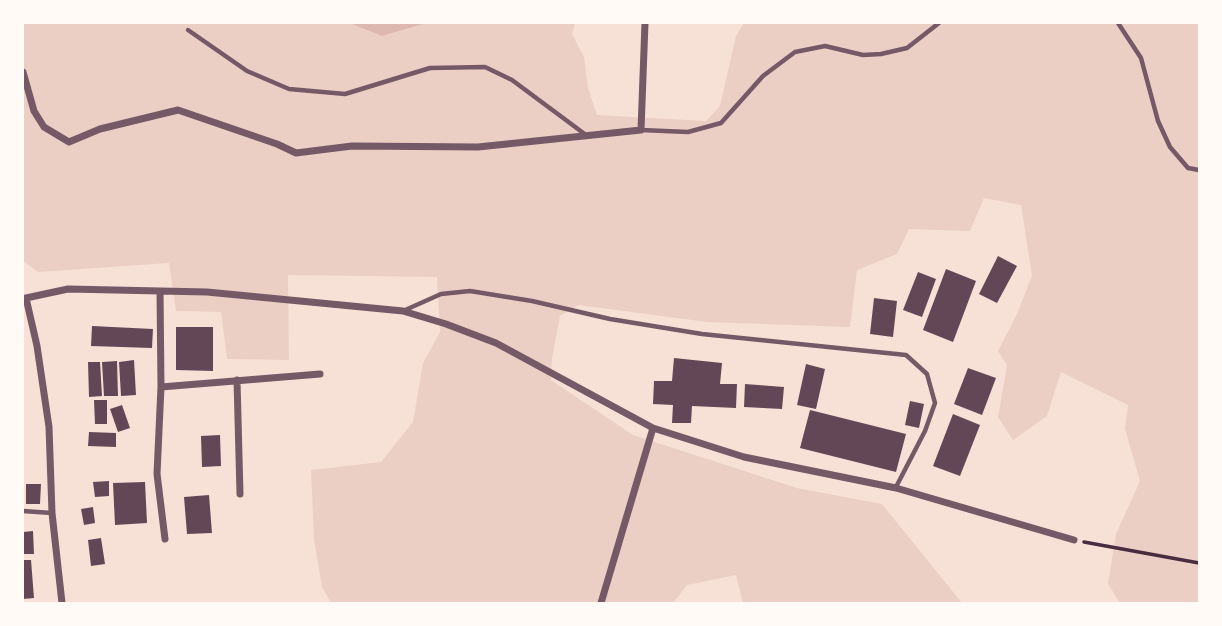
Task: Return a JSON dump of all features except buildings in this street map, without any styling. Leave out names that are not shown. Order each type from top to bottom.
[{"type":"street","points":[[23,72],[34,111],[44,127],[69,142],[100,129],[178,110],[296,153],[352,146],[478,147],[587,136],[642,127],[645,23]]},
{"type":"street","points":[[62,603],[52,513],[49,427],[37,346],[24,298],[68,289],[207,292],[402,311],[496,343],[653,428],[744,457],[896,488],[1074,540]]},
{"type":"street","points":[[160,291],[161,387],[157,474],[165,539]]},
{"type":"street","points":[[161,387],[320,374]]},
{"type":"street","points":[[237,380],[240,494]]},
{"type":"street","points":[[601,603],[653,428]]},
{"type":"lane","points":[[642,127],[688,132],[721,123],[763,76],[795,52],[825,46],[863,55],[881,54],[907,48],[939,23]]},
{"type":"lane","points":[[1118,23],[1141,58],[1158,121],[1170,147],[1188,168],[1199,170]]},
{"type":"lane","points":[[188,30],[247,71],[289,89],[345,94],[430,68],[485,67],[512,80],[587,136]]},
{"type":"lane","points":[[402,311],[441,294],[470,291],[702,334],[906,355],[927,374],[935,403],[925,431],[896,488]]},
{"type":"lane","points":[[23,511],[52,513]]},
{"type":"path","points":[[1074,540],[1199,563]]},
{"type":"shaded area","points":[[23,23],[349,23],[382,36],[427,23],[575,23],[572,34],[584,57],[588,88],[597,115],[706,121],[720,106],[736,36],[744,23],[1199,23],[1199,603],[1120,603],[1108,584],[1116,534],[1140,481],[1125,429],[1128,405],[1061,372],[1047,416],[1013,440],[998,417],[1007,365],[998,351],[1032,276],[1021,205],[984,198],[970,231],[909,229],[897,254],[857,270],[850,327],[707,322],[578,305],[560,316],[552,359],[551,380],[633,435],[797,488],[882,504],[962,603],[743,603],[736,575],[687,585],[673,603],[331,603],[322,587],[314,539],[311,470],[381,462],[413,422],[423,363],[440,332],[437,277],[288,275],[289,360],[227,359],[221,312],[176,311],[169,263],[38,272],[23,261]]},
{"type":"shaded area","points":[[349,23],[427,23],[382,36]]}]
